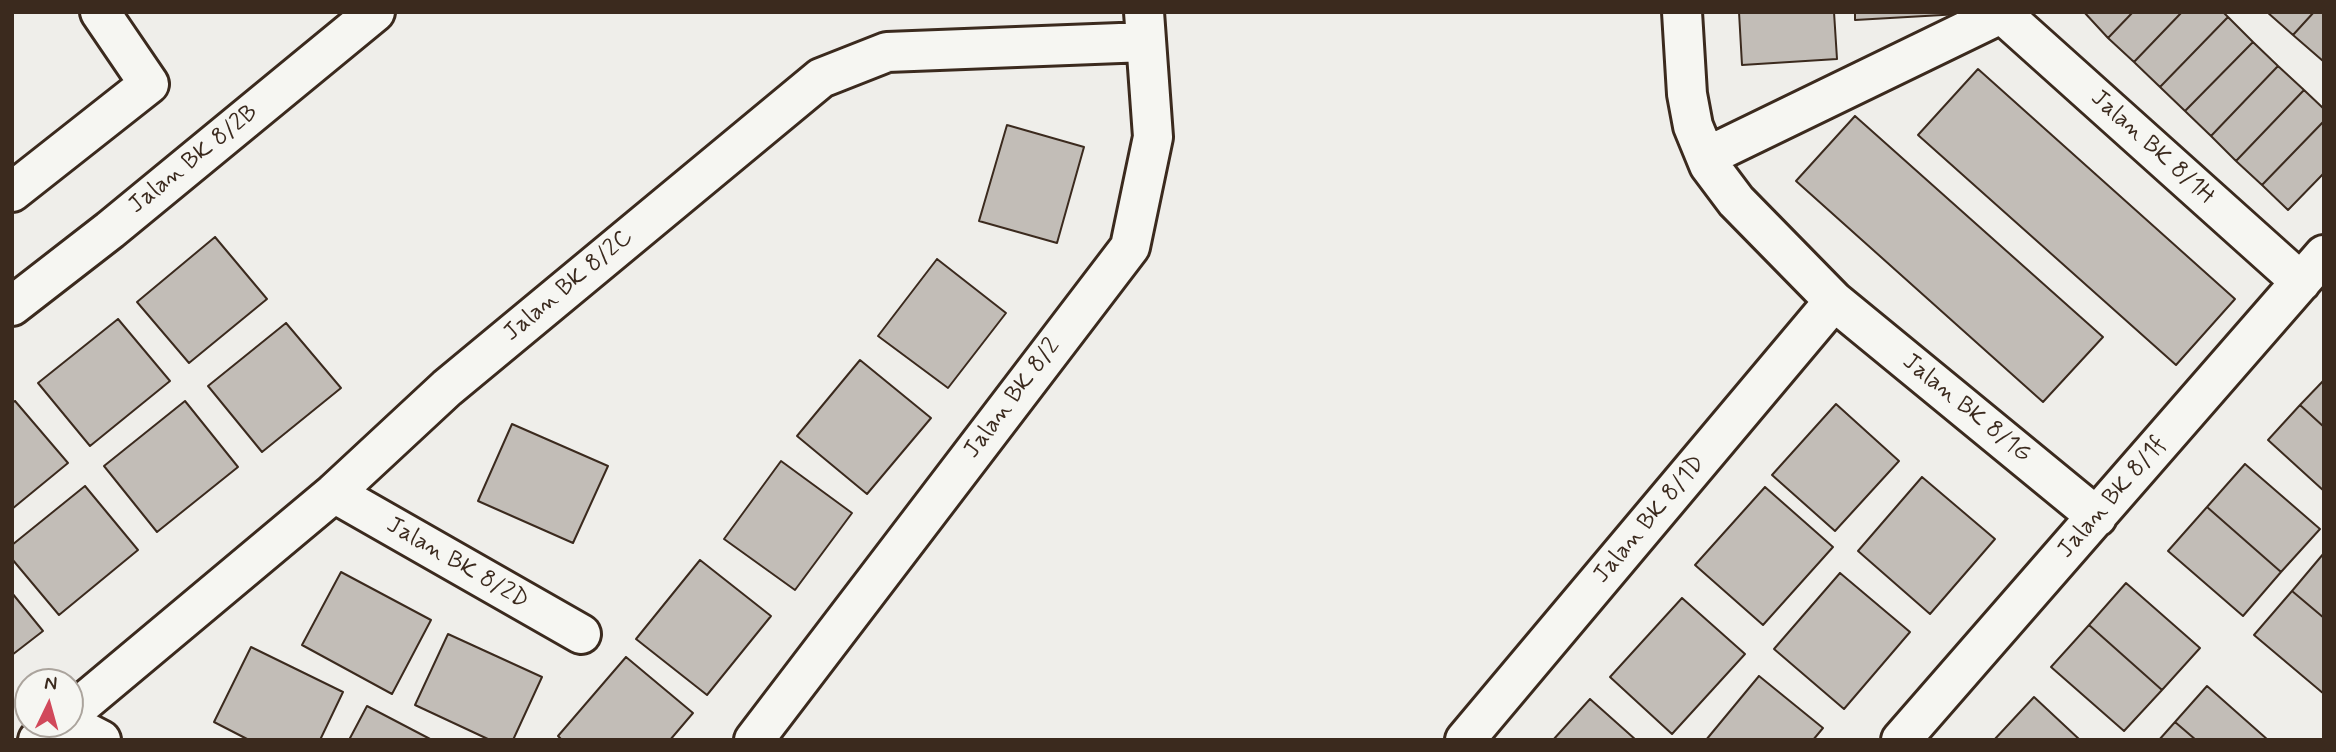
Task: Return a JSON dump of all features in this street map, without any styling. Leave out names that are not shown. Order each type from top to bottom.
[{"type":"street","points":[[12,192],[149,84],[100,12]]},
{"type":"street","name":"Jalan BK 8/2B","points":[[12,306],[110,230],[374,12]]},
{"type":"street","name":"Jalan BK 8/1G","points":[[1682,12],[1687,94],[1693,126],[1709,165],[1736,201],[1834,301],[2097,517]]},
{"type":"street","points":[[1706,157],[2007,12]]},
{"type":"street","name":"Jalan BK 8/1H","points":[[2007,12],[2009,20],[2312,268]]},
{"type":"street","name":"Jalan BK 8/2C","points":[[84,702],[334,493],[447,388],[821,78],[887,52],[1145,27]]},
{"type":"street","name":"Jalan BK 8/2","points":[[754,740],[1130,247],[1153,137],[1145,27]]},
{"type":"street","name":"Jalan BK 8/1f","points":[[1901,740],[2312,268]]},
{"type":"street","name":"Jalan BK 8/1D","points":[[1465,740],[1834,301]]},
{"type":"street","name":"Jalan BK 8/2D","points":[[334,493],[581,634]]},
{"type":"street","points":[[84,731],[102,740]]},
{"type":"building","points":[[1739,12],[1834,12],[1837,59],[1742,65]]},
{"type":"building","points":[[1855,12],[1960,12],[1960,14],[1855,20]]},
{"type":"building","points":[[2084,12],[2133,12],[2108,38]]},
{"type":"building","points":[[2133,12],[2182,12],[2134,62],[2108,38]]},
{"type":"building","points":[[2182,12],[2223,12],[2228,17],[2160,87],[2134,62]]},
{"type":"building","points":[[2267,12],[2314,12],[2293,35]]},
{"type":"building","points":[[2314,12],[2324,12],[2323,61],[2293,35]]},
{"type":"building","points":[[2228,17],[2253,42],[2185,111],[2160,87]]},
{"type":"building","points":[[2253,42],[2278,66],[2211,136],[2185,111]]},
{"type":"building","points":[[2278,66],[2304,90],[2236,161],[2211,136]]},
{"type":"building","points":[[1978,69],[2235,299],[2176,365],[1918,135]]},
{"type":"building","points":[[2304,90],[2324,109],[2324,121],[2262,185],[2236,161]]},
{"type":"building","points":[[1855,116],[2103,337],[2043,402],[1796,181]]},
{"type":"building","points":[[2324,121],[2324,173],[2288,210],[2262,185]]},
{"type":"building","points":[[1007,125],[1084,147],[1057,243],[979,221]]},
{"type":"building","points":[[215,237],[267,299],[189,363],[137,302]]},
{"type":"building","points":[[937,259],[1006,313],[948,388],[878,336]]},
{"type":"building","points":[[118,319],[170,381],[90,446],[38,383]]},
{"type":"building","points":[[286,323],[341,388],[262,452],[208,386]]},
{"type":"building","points":[[860,360],[931,418],[867,494],[797,436]]},
{"type":"building","points":[[2324,380],[2324,427],[2300,405]]},
{"type":"building","points":[[15,401],[68,463],[12,509],[12,403]]},
{"type":"building","points":[[185,401],[238,467],[157,532],[104,466]]},
{"type":"building","points":[[1836,404],[1899,461],[1835,531],[1772,475]]},
{"type":"building","points":[[2300,405],[2324,427],[2324,491],[2268,440]]},
{"type":"building","points":[[512,424],[608,466],[573,543],[478,501]]},
{"type":"building","points":[[781,461],[852,513],[795,590],[724,539]]},
{"type":"building","points":[[2245,464],[2320,529],[2281,572],[2207,507]]},
{"type":"building","points":[[1922,477],[1995,539],[1930,614],[1858,551]]},
{"type":"building","points":[[85,486],[138,550],[59,615],[12,559],[12,545]]},
{"type":"building","points":[[1765,487],[1833,547],[1763,625],[1695,565]]},
{"type":"building","points":[[2207,507],[2281,572],[2243,616],[2168,551]]},
{"type":"building","points":[[2324,553],[2324,618],[2292,591]]},
{"type":"building","points":[[700,560],[771,616],[707,695],[636,639]]},
{"type":"building","points":[[341,572],[431,620],[392,694],[302,645]]},
{"type":"building","points":[[1840,573],[1910,632],[1844,709],[1774,649]]},
{"type":"building","points":[[2126,583],[2200,648],[2162,690],[2089,625]]},
{"type":"building","points":[[2292,591],[2324,618],[2324,694],[2254,635]]},
{"type":"building","points":[[12,593],[43,631],[12,655]]},
{"type":"building","points":[[1682,598],[1745,654],[1672,734],[1610,677]]},
{"type":"building","points":[[2089,625],[2162,690],[2124,731],[2051,667]]},
{"type":"building","points":[[448,634],[542,677],[513,740],[490,740],[415,705]]},
{"type":"building","points":[[251,647],[343,692],[320,740],[249,740],[214,722]]},
{"type":"building","points":[[626,657],[693,713],[670,740],[562,740],[558,736]]},
{"type":"building","points":[[1759,676],[1823,728],[1813,740],[1706,740]]},
{"type":"building","points":[[2207,686],[2268,740],[2196,740],[2175,722]]},
{"type":"building","points":[[2034,697],[2080,740],[1994,740]]},
{"type":"building","points":[[1590,699],[1636,740],[1553,740]]},
{"type":"building","points":[[367,706],[432,740],[349,740]]},
{"type":"building","points":[[2175,722],[2196,740],[2159,740]]}]
